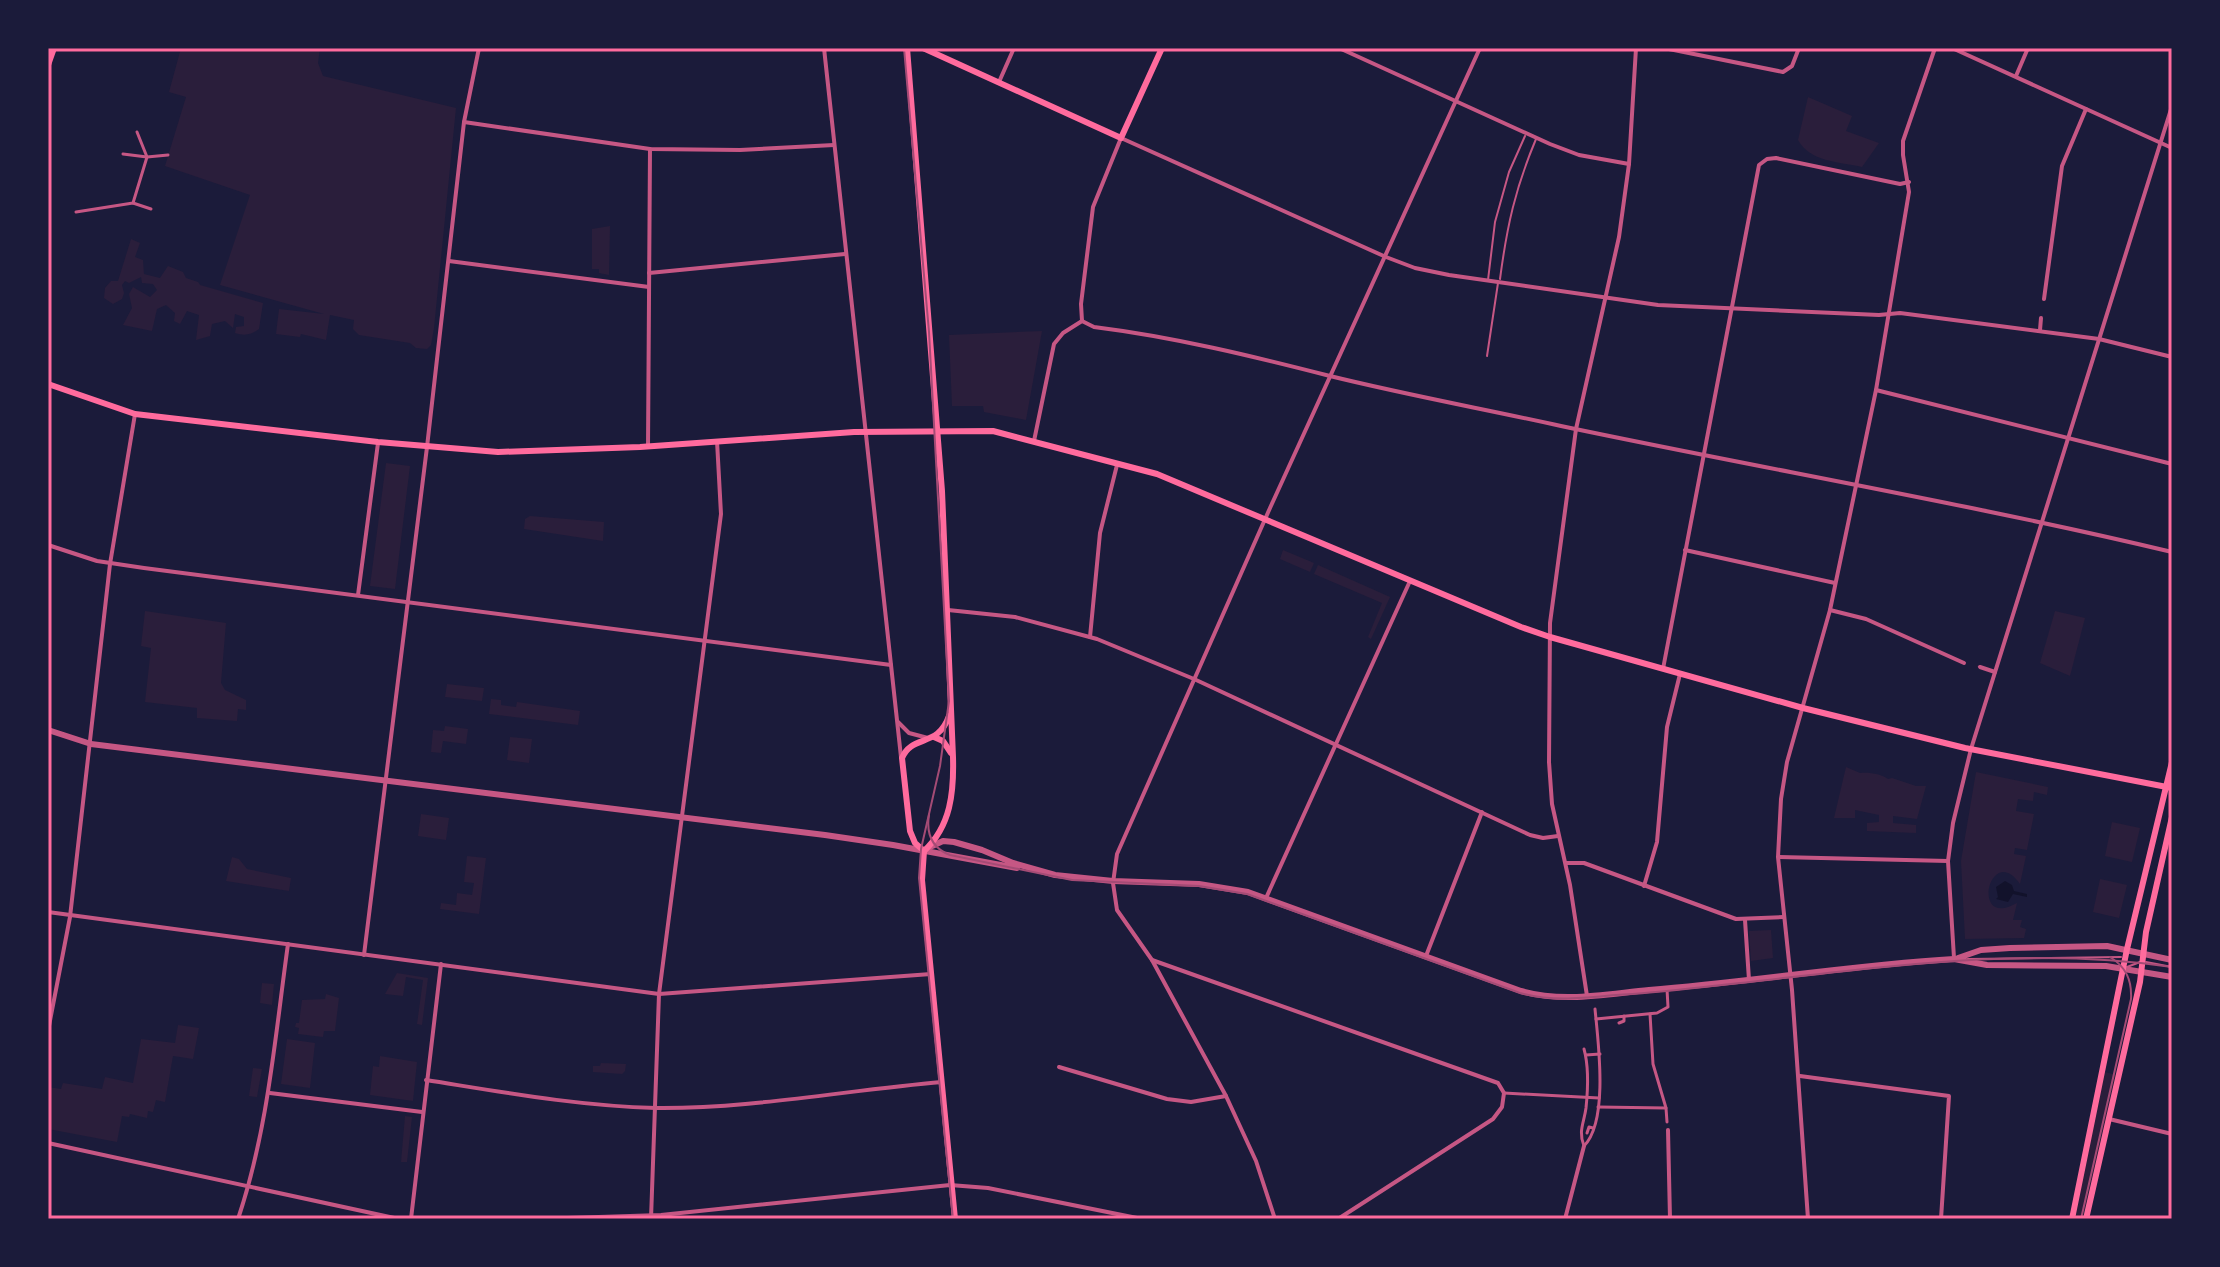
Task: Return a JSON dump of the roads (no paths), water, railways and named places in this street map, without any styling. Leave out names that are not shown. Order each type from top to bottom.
[{"type":"main road","points":[[48,65],[54,48]]},
{"type":"main road","points":[[907,48],[938,430],[953,757],[950,802],[943,828],[924,851],[922,877],[955,1219]]},
{"type":"main road","points":[[923,48],[1121,138],[1162,48]]},
{"type":"main road","points":[[48,384],[135,414],[427,447],[527,452],[865,432],[985,430],[1157,474],[1550,637],[1803,708],[1971,749],[2168,788]]},
{"type":"main road","points":[[924,851],[915,843],[910,831],[902,763],[908,748],[933,737],[945,727],[951,709]]},
{"type":"main road","points":[[933,737],[944,742],[953,757]]},
{"type":"main road","points":[[2072,1219],[2127,949],[2172,762]]},
{"type":"main road","points":[[2086,1219],[2142,971],[2172,817]]},
{"type":"street","points":[[364,955],[464,122],[479,48]]},
{"type":"street","points":[[824,48],[902,763]]},
{"type":"street","points":[[999,82],[1014,48]]},
{"type":"street","points":[[1339,48],[1526,134],[1579,155],[1629,164]]},
{"type":"street","points":[[1275,1219],[1256,1161],[1226,1096],[1152,960],[1117,910],[1113,881],[1117,854],[1265,519],[1480,48]]},
{"type":"street","points":[[1587,996],[1566,863],[1558,836],[1549,762],[1550,637],[1576,429],[1607,298],[1629,164],[1636,48]]},
{"type":"street","points":[[1664,48],[1786,71],[1792,66],[1799,48]]},
{"type":"street","points":[[1808,1219],[1799,1076],[1778,857],[1781,799],[1787,762],[1830,610],[1876,390],[1909,192],[1903,141],[1935,48]]},
{"type":"street","points":[[1952,48],[2172,148]]},
{"type":"street","points":[[2016,76],[2028,48]]},
{"type":"street","points":[[1954,959],[1948,861],[1953,823],[1971,749],[2172,106]]},
{"type":"street","points":[[2044,299],[2062,166],[2086,109]]},
{"type":"street","points":[[464,122],[650,149],[740,150],[834,145]]},
{"type":"street","points":[[133,203],[147,157],[137,132]]},
{"type":"street","points":[[1082,321],[1081,304],[1093,207],[1121,138],[1415,268],[1658,305],[1887,314],[2040,330],[2099,339],[2172,357]]},
{"type":"street","points":[[648,447],[650,149]]},
{"type":"street","points":[[123,154],[147,157],[168,155]]},
{"type":"street","points":[[1663,669],[1759,165],[1767,159],[1776,158],[1900,184],[1909,182]]},
{"type":"street","points":[[76,212],[133,203],[151,209]]},
{"type":"street","points":[[649,273],[845,254]]},
{"type":"street","points":[[449,261],[649,287]]},
{"type":"street","points":[[2040,330],[2041,318]]},
{"type":"street","points":[[1082,321],[1094,327],[1219,347],[1330,376],[1576,429],[2043,521],[2172,552]]},
{"type":"street","points":[[1034,441],[1054,344],[1068,328],[1082,321]]},
{"type":"street","points":[[1876,390],[2172,464]]},
{"type":"street","points":[[48,1031],[70,917],[110,564],[135,414]]},
{"type":"street","points":[[651,1217],[659,994],[722,501],[717,441]]},
{"type":"street","points":[[358,595],[378,442]]},
{"type":"street","points":[[1090,637],[1100,533],[1117,462]]},
{"type":"street","points":[[48,545],[110,564],[891,665]]},
{"type":"street","points":[[1685,550],[1835,583]]},
{"type":"street","points":[[1266,898],[1410,581]]},
{"type":"street","points":[[948,610],[1015,617],[1090,637],[1194,679],[1539,838],[1558,836]]},
{"type":"street","points":[[1830,610],[1866,619],[1964,663]]},
{"type":"street","points":[[1980,667],[1995,672]]},
{"type":"street","points":[[1644,886],[1657,842],[1667,727],[1680,674]]},
{"type":"street","points":[[897,720],[909,733],[933,737]]},
{"type":"street","points":[[48,730],[91,744],[683,817],[924,851],[1072,878],[1209,885],[1266,898],[1534,995],[1587,996],[1667,989],[1954,959],[1981,950],[2010,948],[2107,946],[2127,949],[2143,957],[2172,960]]},
{"type":"street","points":[[1426,956],[1482,812]]},
{"type":"street","points":[[943,828],[954,842]]},
{"type":"street","points":[[924,851],[940,842],[954,842],[1037,871]]},
{"type":"street","points":[[1778,857],[1948,861]]},
{"type":"street","points":[[1566,863],[1584,863],[1745,920],[1783,917]]},
{"type":"street","points":[[48,912],[659,994],[932,974]]},
{"type":"street","points":[[1745,920],[1749,980]]},
{"type":"street","points":[[238,1219],[253,1174],[270,1093],[288,944]]},
{"type":"street","points":[[1954,959],[1987,965],[2124,968],[2172,977]]},
{"type":"street","points":[[1152,960],[1498,1083],[1504,1093],[1502,1107],[1493,1119],[1338,1219]]},
{"type":"street","points":[[411,1219],[441,964]]},
{"type":"street","points":[[1596,1019],[1621,1020],[1668,1007],[1667,989]]},
{"type":"street","points":[[1565,1219],[1584,1146],[1589,1141],[1598,1107],[1600,1054],[1595,1009]]},
{"type":"street","points":[[1650,1014],[1653,1064],[1667,1122]]},
{"type":"street","points":[[1584,1146],[1580,1134],[1586,1097],[1585,1049]]},
{"type":"street","points":[[1586,1055],[1600,1054]]},
{"type":"street","points":[[1059,1067],[1167,1099],[1191,1102],[1226,1096]]},
{"type":"street","points":[[1799,1076],[1949,1096],[1941,1219]]},
{"type":"street","points":[[426,1080],[580,1104],[655,1108],[942,1082]]},
{"type":"street","points":[[270,1093],[422,1112]]},
{"type":"street","points":[[1504,1093],[1599,1098]]},
{"type":"street","points":[[1598,1107],[1666,1108]]},
{"type":"street","points":[[2109,1119],[2172,1134]]},
{"type":"street","points":[[1587,1133],[1589,1127],[1593,1128]]},
{"type":"street","points":[[1668,1130],[1670,1219]]},
{"type":"street","points":[[48,1143],[399,1219]]},
{"type":"street","points":[[536,1219],[651,1217],[952,1185],[988,1188],[1142,1219]]},
{"type":"street","points":[[698,1210],[699,1219]]},
{"type":"lane","points":[[1488,281],[1495,222],[1509,172],[1526,134]]},
{"type":"lane","points":[[1487,356],[1510,210],[1536,138]]},
{"type":"lane","points":[[2124,968],[2143,957]]},
{"type":"lane","points":[[1954,959],[2143,957],[2172,967]]},
{"type":"tram line","points":[[904,48],[929,332],[949,701],[940,766],[921,849],[919,878],[953,1219]]},
{"type":"tram line","points":[[929,815],[928,828],[932,840],[950,855],[1072,880],[1199,886],[1247,894],[1520,993],[1544,998],[1645,993],[1896,966],[2007,958],[2062,958],[2172,967]]},
{"type":"tram line","points":[[2081,1219],[2131,999],[2127,975],[2110,957]]}]
